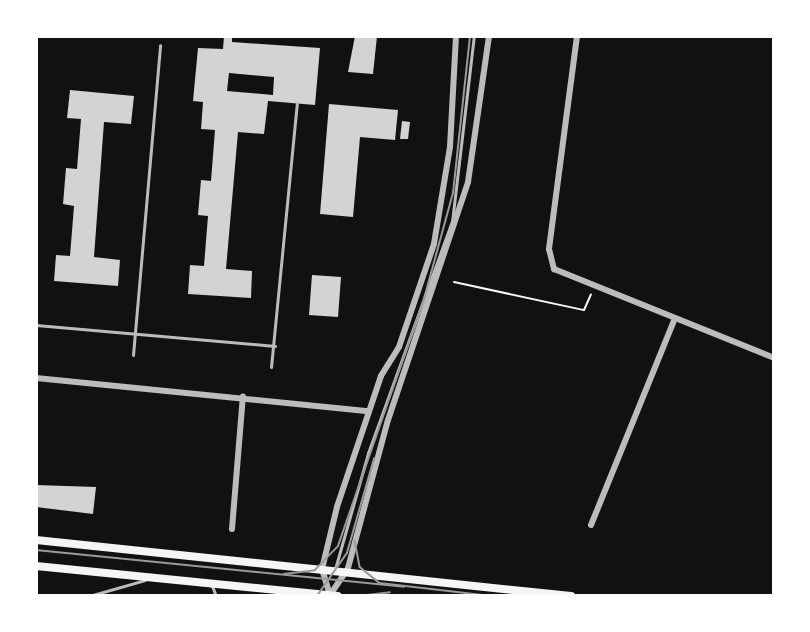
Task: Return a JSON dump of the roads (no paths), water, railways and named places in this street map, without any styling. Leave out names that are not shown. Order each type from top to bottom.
[{"type":"main road","points":[[36,540],[571,596]]},
{"type":"main road","points":[[36,566],[338,596]]},
{"type":"street","points":[[330,595],[322,569],[369,411],[399,347],[434,244],[450,147],[456,36]]},
{"type":"street","points":[[330,595],[347,571],[388,420],[451,243],[478,131],[489,36]]},
{"type":"street","points":[[577,36],[549,249],[554,269],[593,288],[674,321],[774,358]]},
{"type":"street","points":[[591,525],[674,321]]},
{"type":"street","points":[[36,378],[243,396],[369,411]]},
{"type":"street","points":[[232,530],[243,396]]},
{"type":"lane","points":[[451,243],[474,36]]},
{"type":"lane","points":[[133,355],[160,45]]},
{"type":"lane","points":[[271,367],[275,346],[297,104]]},
{"type":"lane","points":[[335,570],[368,453],[452,221]]},
{"type":"lane","points":[[36,325],[275,346]]},
{"type":"lane","points":[[89,596],[149,578]]},
{"type":"lane","points":[[212,584],[216,596]]},
{"type":"tram line","points":[[284,574],[315,570],[338,546],[424,299],[453,193],[470,36]]},
{"type":"tram line","points":[[317,596],[347,553],[374,459]]},
{"type":"tram line","points":[[355,541],[360,567],[380,583],[493,596]]},
{"type":"tram line","points":[[36,550],[404,587]]},
{"type":"tram line","points":[[359,596],[390,592]]}]
